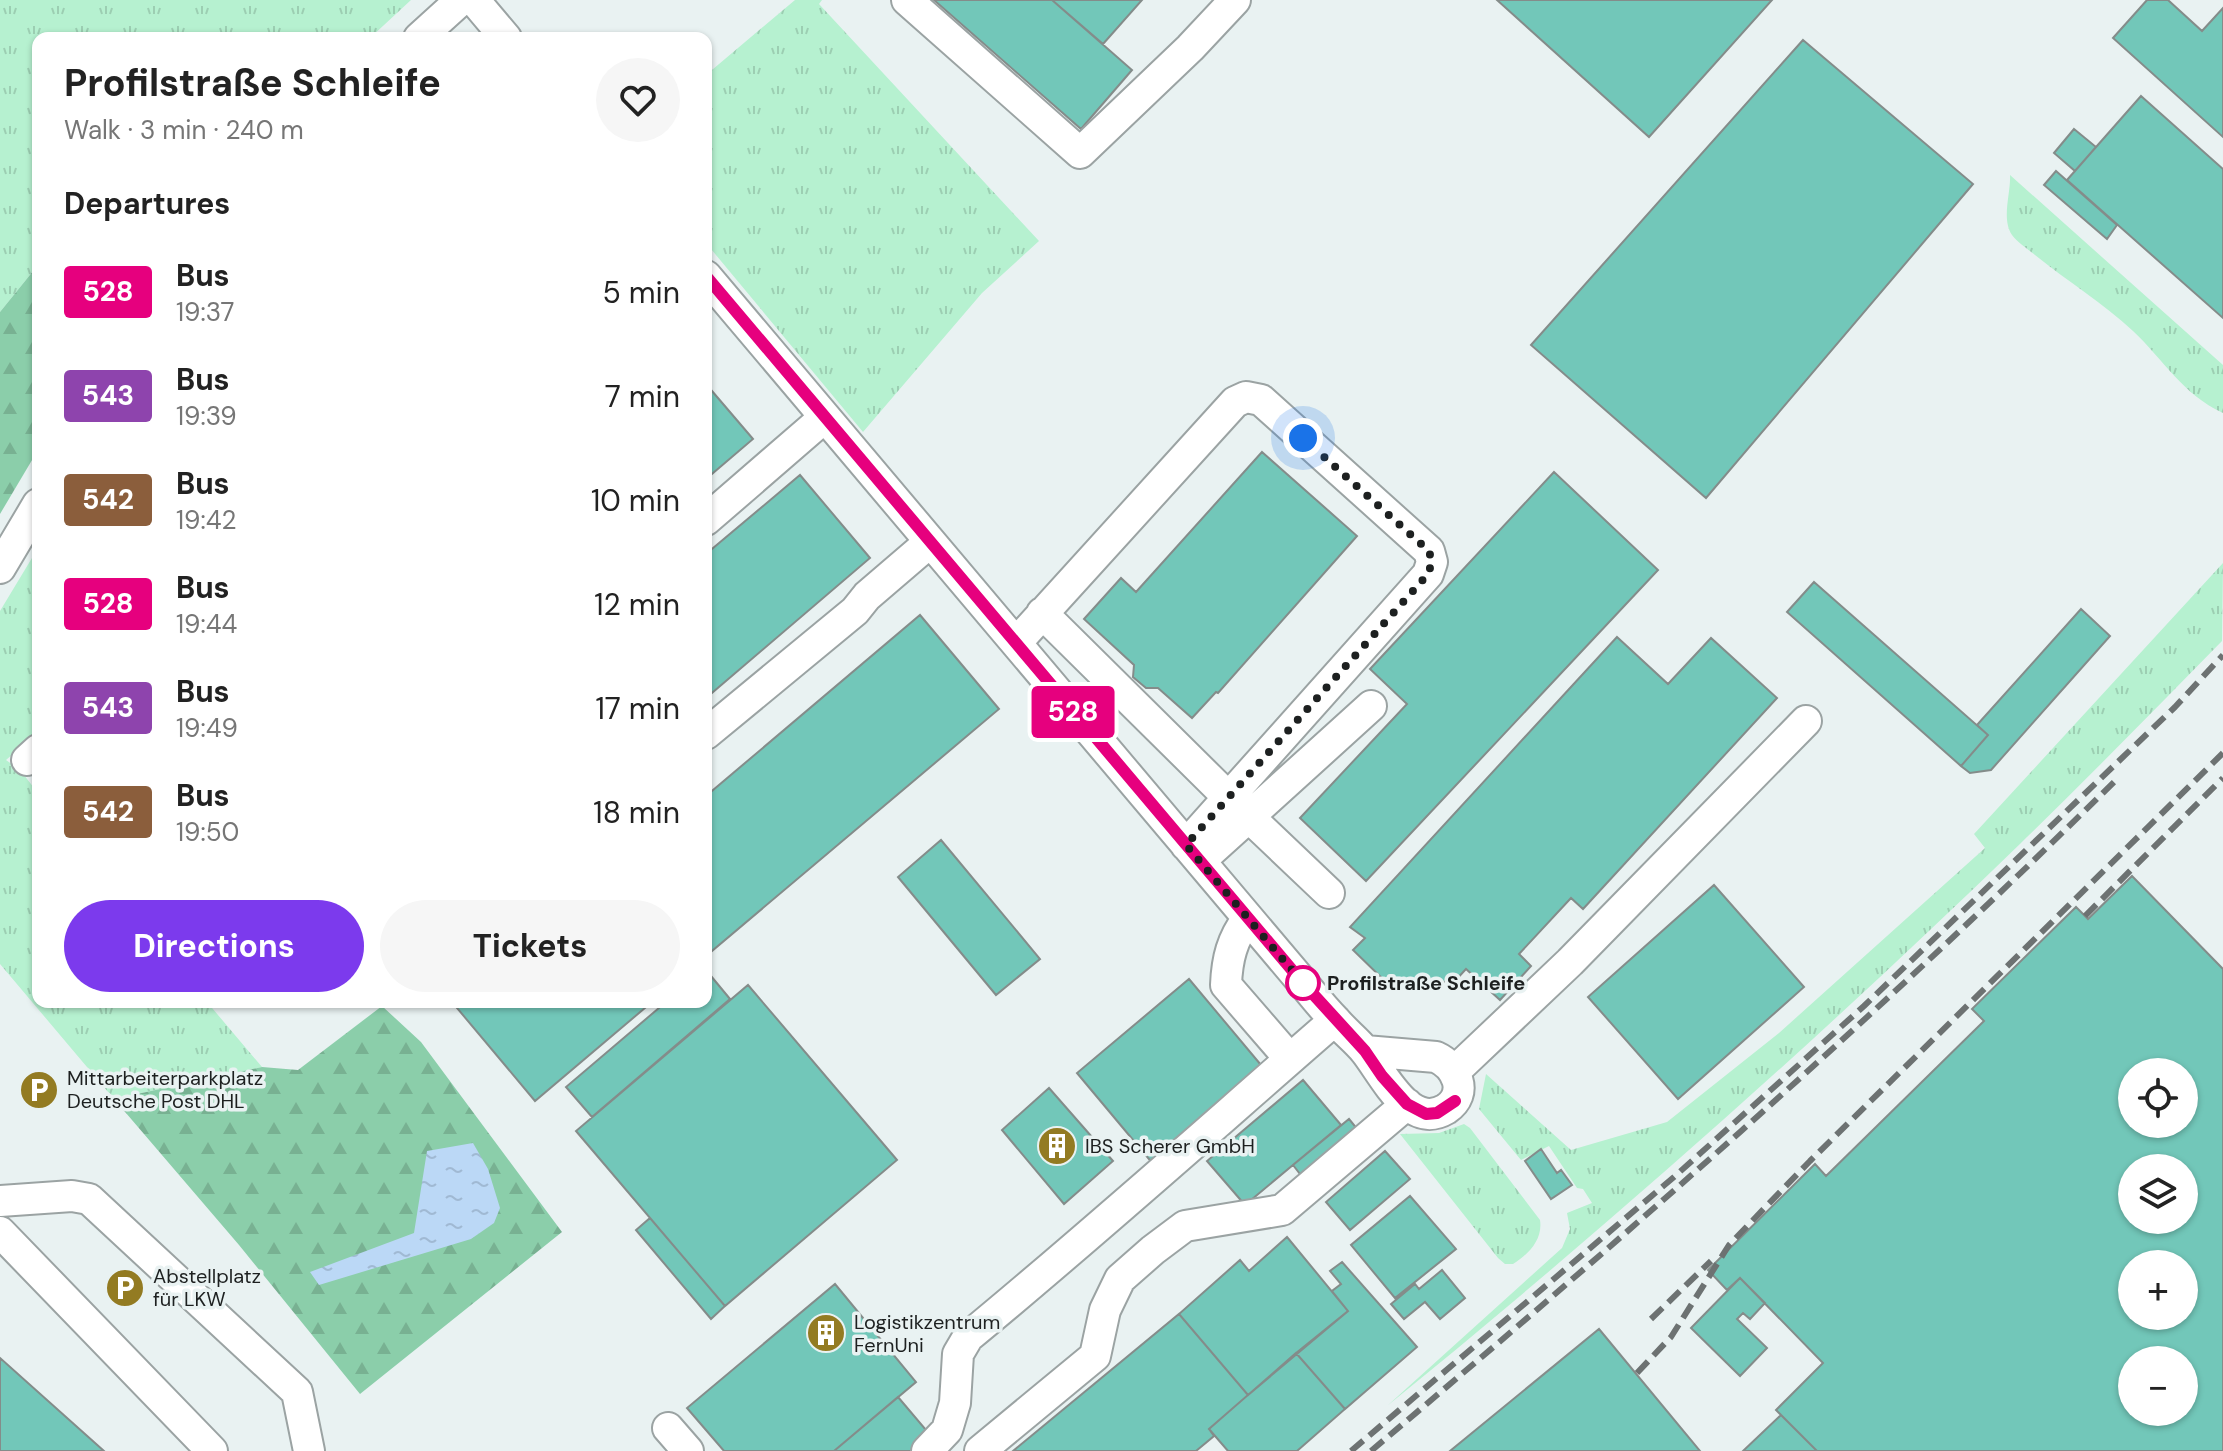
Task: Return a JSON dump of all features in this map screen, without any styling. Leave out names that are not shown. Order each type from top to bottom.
[{"type":"street","points":[[426,32],[461,0]]},
{"type":"street","points":[[474,0],[501,32]]},
{"type":"street","points":[[907,0],[1080,153],[1190,48],[1235,0]]},
{"type":"street","points":[[712,283],[1407,1104],[1426,1114],[1437,1113],[1455,1101],[1458,1089],[1455,1071],[1445,1061],[1436,1057],[1365,1051]]},
{"type":"street","points":[[1016,643],[1235,402],[1246,397],[1261,400],[1429,551],[1432,562],[1428,574],[1239,807],[1193,853]]},
{"type":"street","points":[[712,515],[825,417]]},
{"type":"street","points":[[0,568],[32,514]]},
{"type":"street","points":[[712,729],[855,611],[867,596],[930,542]]},
{"type":"street","points":[[1042,613],[1329,893]]},
{"type":"street","points":[[1239,807],[1371,706]]},
{"type":"street","points":[[1455,1071],[1570,962],[1806,721]]},
{"type":"street","points":[[1248,918],[1235,936],[1227,964],[1226,985],[1290,1059]]},
{"type":"street","points":[[927,1451],[947,1430],[955,1403],[958,1354],[968,1337],[1068,1255],[1335,1020]]},
{"type":"street","points":[[980,1451],[1095,1356],[1105,1310],[1120,1279],[1153,1250],[1185,1226],[1282,1210],[1407,1104]]},
{"type":"street","points":[[0,1201],[72,1196],[89,1199],[297,1392],[309,1451]]},
{"type":"street","points":[[0,1232],[212,1451]]},
{"type":"street","points":[[668,1428],[688,1451]]},
{"type":"green space","points":[[0,0],[411,0],[376,32],[32,32],[32,272],[0,312]]},
{"type":"green space","points":[[795,0],[822,0],[819,4],[1039,241],[982,293],[863,432],[712,250],[712,70]]},
{"type":"green space","points":[[2010,175],[2223,365],[2223,413],[2196,396],[2121,321],[2014,238],[2007,221]]},
{"type":"green space","points":[[32,272],[32,460],[0,514],[0,312]]},
{"type":"green space","points":[[32,558],[32,737],[6,760],[20,770],[32,785],[32,1002],[0,964],[0,611]]},
{"type":"green space","points":[[2223,563],[2222,641],[2122,743],[1789,1061],[1550,1271],[1387,1406],[1562,1248],[1570,1229],[1567,1213],[1592,1203],[1583,1189],[1577,1188],[1549,1146],[1521,1160],[1479,1109],[1486,1074],[1571,1150],[1667,1122],[1779,1033],[1985,848],[1974,834]]},
{"type":"green space","points":[[37,1008],[212,1008],[262,1067],[114,1099]]},
{"type":"green space","points":[[379,1008],[384,1008],[421,1042],[562,1232],[360,1394],[239,1245],[114,1099],[262,1067],[298,1070]]},
{"type":"green space","points":[[1464,1124],[1540,1220],[1534,1245],[1513,1264],[1505,1264],[1498,1258],[1400,1134],[1439,1133]]},
{"type":"water","points":[[473,1143],[488,1169],[500,1208],[494,1223],[471,1239],[319,1285],[310,1272],[414,1233],[427,1151]]},
{"type":"building","points":[[934,0],[1052,0],[1132,70],[1081,129]]},
{"type":"building","points":[[1052,0],[1142,0],[1103,44]]},
{"type":"building","points":[[1497,0],[1772,0],[1649,137]]},
{"type":"building","points":[[2147,0],[2168,0],[2202,31],[2223,8],[2223,137],[2113,38]]},
{"type":"building","points":[[1803,40],[1973,184],[1706,498],[1531,345]]},
{"type":"building","points":[[2141,96],[2223,169],[2223,318],[2067,180]]},
{"type":"building","points":[[2074,129],[2096,147],[2075,171],[2054,153]]},
{"type":"building","points":[[2056,171],[2117,225],[2107,239],[2044,185]]},
{"type":"building","points":[[712,391],[753,439],[712,474]]},
{"type":"building","points":[[1262,452],[1357,536],[1218,693],[1192,718],[1158,688],[1146,688],[1133,677],[1134,665],[1084,619],[1121,578],[1136,592]]},
{"type":"building","points":[[1554,472],[1658,570],[1366,881],[1300,818],[1407,704],[1370,669]]},
{"type":"building","points":[[800,475],[870,558],[712,693],[712,549]]},
{"type":"building","points":[[1814,582],[1988,735],[1961,766],[1787,612]]},
{"type":"building","points":[[2081,609],[2110,636],[1991,770],[1970,773],[1961,766],[1988,735],[1977,725]]},
{"type":"building","points":[[920,615],[999,709],[712,951],[712,791]]},
{"type":"building","points":[[1617,637],[1668,684],[1711,638],[1777,698],[1583,909],[1571,898],[1519,954],[1531,966],[1500,1000],[1466,969],[1455,981],[1389,985],[1353,950],[1365,938],[1350,927]]},
{"type":"building","points":[[941,840],[1040,959],[996,995],[898,877]]},
{"type":"building","points":[[2132,876],[2223,969],[2223,1451],[1817,1451],[1776,1410],[1823,1363],[1740,1278],[1727,1290],[1708,1270],[1815,1164],[1826,1176],[1984,1021],[1972,1009],[2076,907],[2088,919]]},
{"type":"building","points":[[1714,885],[1804,987],[1678,1099],[1588,997]]},
{"type":"building","points":[[712,977],[730,999],[592,1117],[566,1087],[659,1008],[712,1008]]},
{"type":"building","points":[[1189,979],[1266,1071],[1154,1165],[1077,1073]]},
{"type":"building","points":[[748,985],[897,1160],[725,1306],[576,1131]]},
{"type":"building","points":[[457,1008],[645,1008],[535,1101]]},
{"type":"building","points":[[1303,1080],[1341,1125],[1245,1205],[1207,1161]]},
{"type":"building","name":"IBS Scherer GmbH","points":[[1049,1088],[1113,1161],[1064,1204],[1002,1130]]},
{"type":"building","points":[[1349,1119],[1363,1136],[1307,1183],[1293,1165]]},
{"type":"building","points":[[1541,1149],[1557,1173],[1561,1170],[1572,1185],[1551,1199],[1525,1161]]},
{"type":"building","points":[[1385,1151],[1410,1179],[1350,1230],[1326,1202]]},
{"type":"building","points":[[1410,1196],[1456,1249],[1395,1298],[1351,1245]]},
{"type":"building","points":[[650,1218],[725,1306],[711,1319],[636,1230]]},
{"type":"building","points":[[1287,1237],[1348,1311],[1248,1395],[1179,1314],[1240,1260],[1249,1271]]},
{"type":"building","points":[[1342,1262],[1417,1347],[1345,1409],[1296,1353],[1348,1311],[1332,1291],[1341,1284],[1330,1271]]},
{"type":"building","points":[[1442,1270],[1465,1298],[1440,1319],[1425,1302],[1404,1319],[1391,1304],[1415,1284],[1419,1289]]},
{"type":"building","points":[[1740,1278],[1765,1303],[1750,1319],[1743,1313],[1737,1319],[1767,1348],[1740,1376],[1691,1328]]},
{"type":"building","name":"Logistikzentrum FernUni","points":[[835,1284],[916,1382],[834,1451],[724,1451],[687,1408]]},
{"type":"building","points":[[1179,1314],[1248,1395],[1209,1429],[1214,1436],[1196,1451],[1013,1451]]},
{"type":"building","points":[[1599,1329],[1700,1451],[1450,1451]]},
{"type":"building","points":[[1296,1353],[1345,1409],[1297,1451],[1228,1451],[1209,1429]]},
{"type":"building","points":[[0,1358],[104,1451],[0,1451]]},
{"type":"building","points":[[898,1397],[932,1437],[915,1451],[834,1451]]},
{"type":"building","points":[[1781,1415],[1817,1451],[1743,1451]]},
{"type":"railway","points":[[1351,1451],[1674,1177],[1864,1006],[2175,707],[2223,655]]},
{"type":"railway","points":[[1637,1373],[1671,1337],[1729,1245],[2223,753]]},
{"type":"railway","points":[[1371,1451],[1752,1122],[1937,952],[2119,777]]},
{"type":"railway","points":[[2085,916],[2223,778]]},
{"type":"railway","points":[[1651,1319],[1711,1261]]},
{"type":"bus line","name":"528","points":[[712,283],[1407,1104],[1415,1111],[1426,1114],[1437,1113],[1455,1101]]},
{"type":"place","name":"Profilstraße Schleife","points":[[1303,983]]},
{"type":"place","name":"Mittarbeiterparkplatz Deutsche Post DHL","points":[[39,1090]]},
{"type":"place","name":"IBS Scherer GmbH","points":[[1057,1146]]},
{"type":"place","name":"Abstellplatz für LKW","points":[[125,1288]]},
{"type":"place","name":"Logistikzentrum FernUni","points":[[826,1333]]},
{"type":"route","points":[[1303,438],[1429,551],[1432,562],[1428,574],[1186,845],[1303,983]]}]
